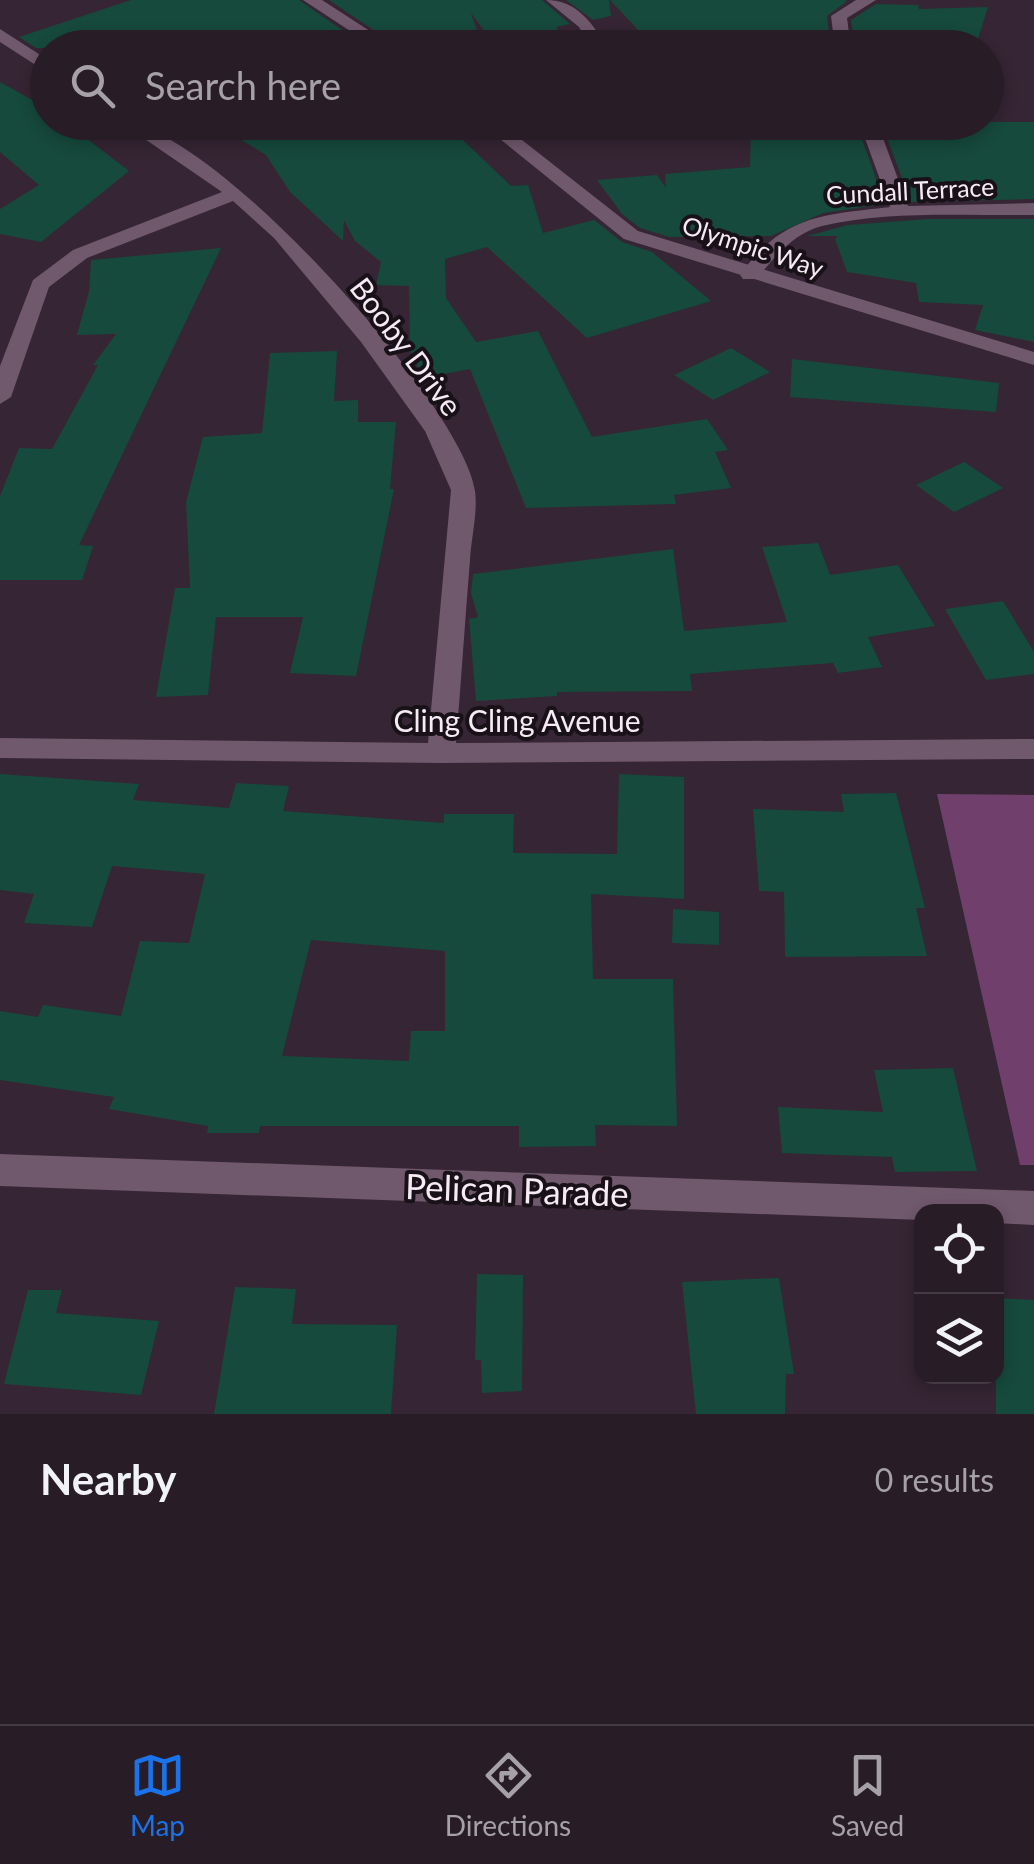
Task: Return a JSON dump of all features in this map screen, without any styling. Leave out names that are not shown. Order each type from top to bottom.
[{"type":"street","points":[[310,0],[359,30]]},
{"type":"street","points":[[554,0],[589,30]]},
{"type":"street","points":[[841,30],[839,16],[868,0]]},
{"type":"street","points":[[0,34],[30,55]]},
{"type":"street","name":"Booby Drive","points":[[155,140],[236,193],[281,234],[369,337],[436,431],[463,490],[442,753]]},
{"type":"street","name":"Olympic Way","points":[[509,140],[631,236],[1034,360]]},
{"type":"street","points":[[875,140],[901,212]]},
{"type":"street","points":[[0,397],[40,284],[80,254],[236,193]]},
{"type":"street","name":"Cundall Terrace","points":[[750,275],[772,245],[815,220],[901,212],[1034,208]]},
{"type":"street","name":"Cling Cling Avenue","points":[[0,748],[442,753],[1034,749]]},
{"type":"street","name":"Pelican Parade","points":[[0,1170],[1034,1208]]},
{"type":"shaded area","points":[[937,794],[1034,795],[1034,1165],[1020,1165]]},
{"type":"building","points":[[131,0],[299,0],[342,30],[40,30]]},
{"type":"building","points":[[329,0],[542,0],[570,24],[556,27],[558,30],[484,30],[471,13],[477,30],[373,30]]},
{"type":"building","points":[[566,0],[609,0],[611,16],[593,20]]},
{"type":"building","points":[[610,0],[846,0],[827,16],[829,30],[638,30]]},
{"type":"building","points":[[876,4],[918,5],[919,9],[988,7],[981,30],[852,30],[851,20]]},
{"type":"building","points":[[0,82],[30,99],[30,140],[89,140],[129,171],[41,242],[0,234],[0,209],[39,185],[0,152]]},
{"type":"building","points":[[1004,122],[1034,122],[1034,199],[911,202],[888,140],[1004,140]]},
{"type":"building","points":[[241,140],[463,140],[511,186],[528,185],[543,233],[594,220],[622,242],[652,252],[711,301],[587,338],[487,247],[445,259],[446,298],[476,342],[538,331],[592,437],[707,419],[728,450],[715,452],[731,488],[674,495],[676,504],[526,508],[470,369],[423,378],[410,350],[409,286],[376,285],[381,262],[355,241],[344,220],[343,241],[290,192],[266,155]]},
{"type":"building","points":[[751,140],[862,140],[885,204],[823,213],[771,236],[669,237],[640,228],[622,214],[597,180],[657,175],[666,188],[665,174],[750,167]]},
{"type":"building","points":[[928,219],[1034,219],[1034,342],[975,330],[983,305],[919,302],[916,283],[847,272],[835,239],[838,236],[807,236],[848,225]]},
{"type":"building","points":[[221,248],[79,545],[93,546],[82,580],[0,580],[0,496],[19,448],[52,449],[98,365],[93,365],[116,334],[77,335],[89,291],[91,260]]},
{"type":"building","points":[[731,348],[770,372],[713,400],[674,375]]},
{"type":"building","points":[[337,351],[334,401],[358,400],[358,422],[396,422],[390,489],[394,489],[356,676],[290,673],[303,617],[216,617],[208,695],[156,697],[175,588],[190,588],[186,502],[203,437],[262,433],[270,353]]},
{"type":"building","points":[[792,359],[999,383],[996,412],[790,397]]},
{"type":"building","points":[[964,462],[1003,488],[954,512],[916,485]]},
{"type":"building","points":[[818,543],[830,575],[898,565],[935,626],[868,637],[882,667],[838,673],[833,663],[690,674],[692,691],[557,692],[557,696],[476,701],[469,619],[478,617],[471,593],[473,574],[673,549],[684,631],[787,622],[762,547]]},
{"type":"building","points":[[1003,601],[1034,652],[1034,674],[986,680],[945,609]]},
{"type":"building","points":[[0,774],[139,784],[133,800],[229,808],[236,783],[289,786],[283,811],[444,823],[444,814],[514,814],[513,853],[617,854],[619,774],[684,777],[684,899],[591,894],[593,979],[673,979],[677,1126],[595,1125],[596,1146],[519,1147],[519,1126],[260,1126],[259,1133],[207,1133],[208,1126],[109,1109],[114,1097],[0,1080],[0,1011],[38,1017],[43,1005],[121,1016],[140,941],[189,943],[205,874],[112,866],[92,927],[24,923],[34,894],[0,890]],"holes":[[[311,940],[445,951],[445,1031],[411,1031],[409,1061],[282,1056]]]},
{"type":"building","points":[[896,793],[925,908],[916,908],[927,956],[785,957],[784,892],[759,891],[753,809],[844,812],[841,794]]},
{"type":"building","points":[[673,909],[719,912],[719,945],[672,943]]},
{"type":"building","points":[[953,1068],[977,1171],[895,1172],[892,1157],[782,1153],[778,1107],[883,1112],[874,1070]]},
{"type":"building","points":[[477,1274],[523,1275],[522,1391],[482,1393],[481,1360],[475,1360]]},
{"type":"building","points":[[779,1278],[794,1374],[786,1374],[785,1414],[696,1414],[682,1282]]},
{"type":"building","points":[[235,1287],[296,1289],[292,1324],[397,1325],[391,1414],[214,1414]]},
{"type":"building","points":[[28,1290],[62,1290],[56,1313],[159,1321],[141,1395],[4,1384]]},
{"type":"building","points":[[1004,1298],[1034,1300],[1034,1414],[996,1414],[996,1384],[1004,1384]]}]
